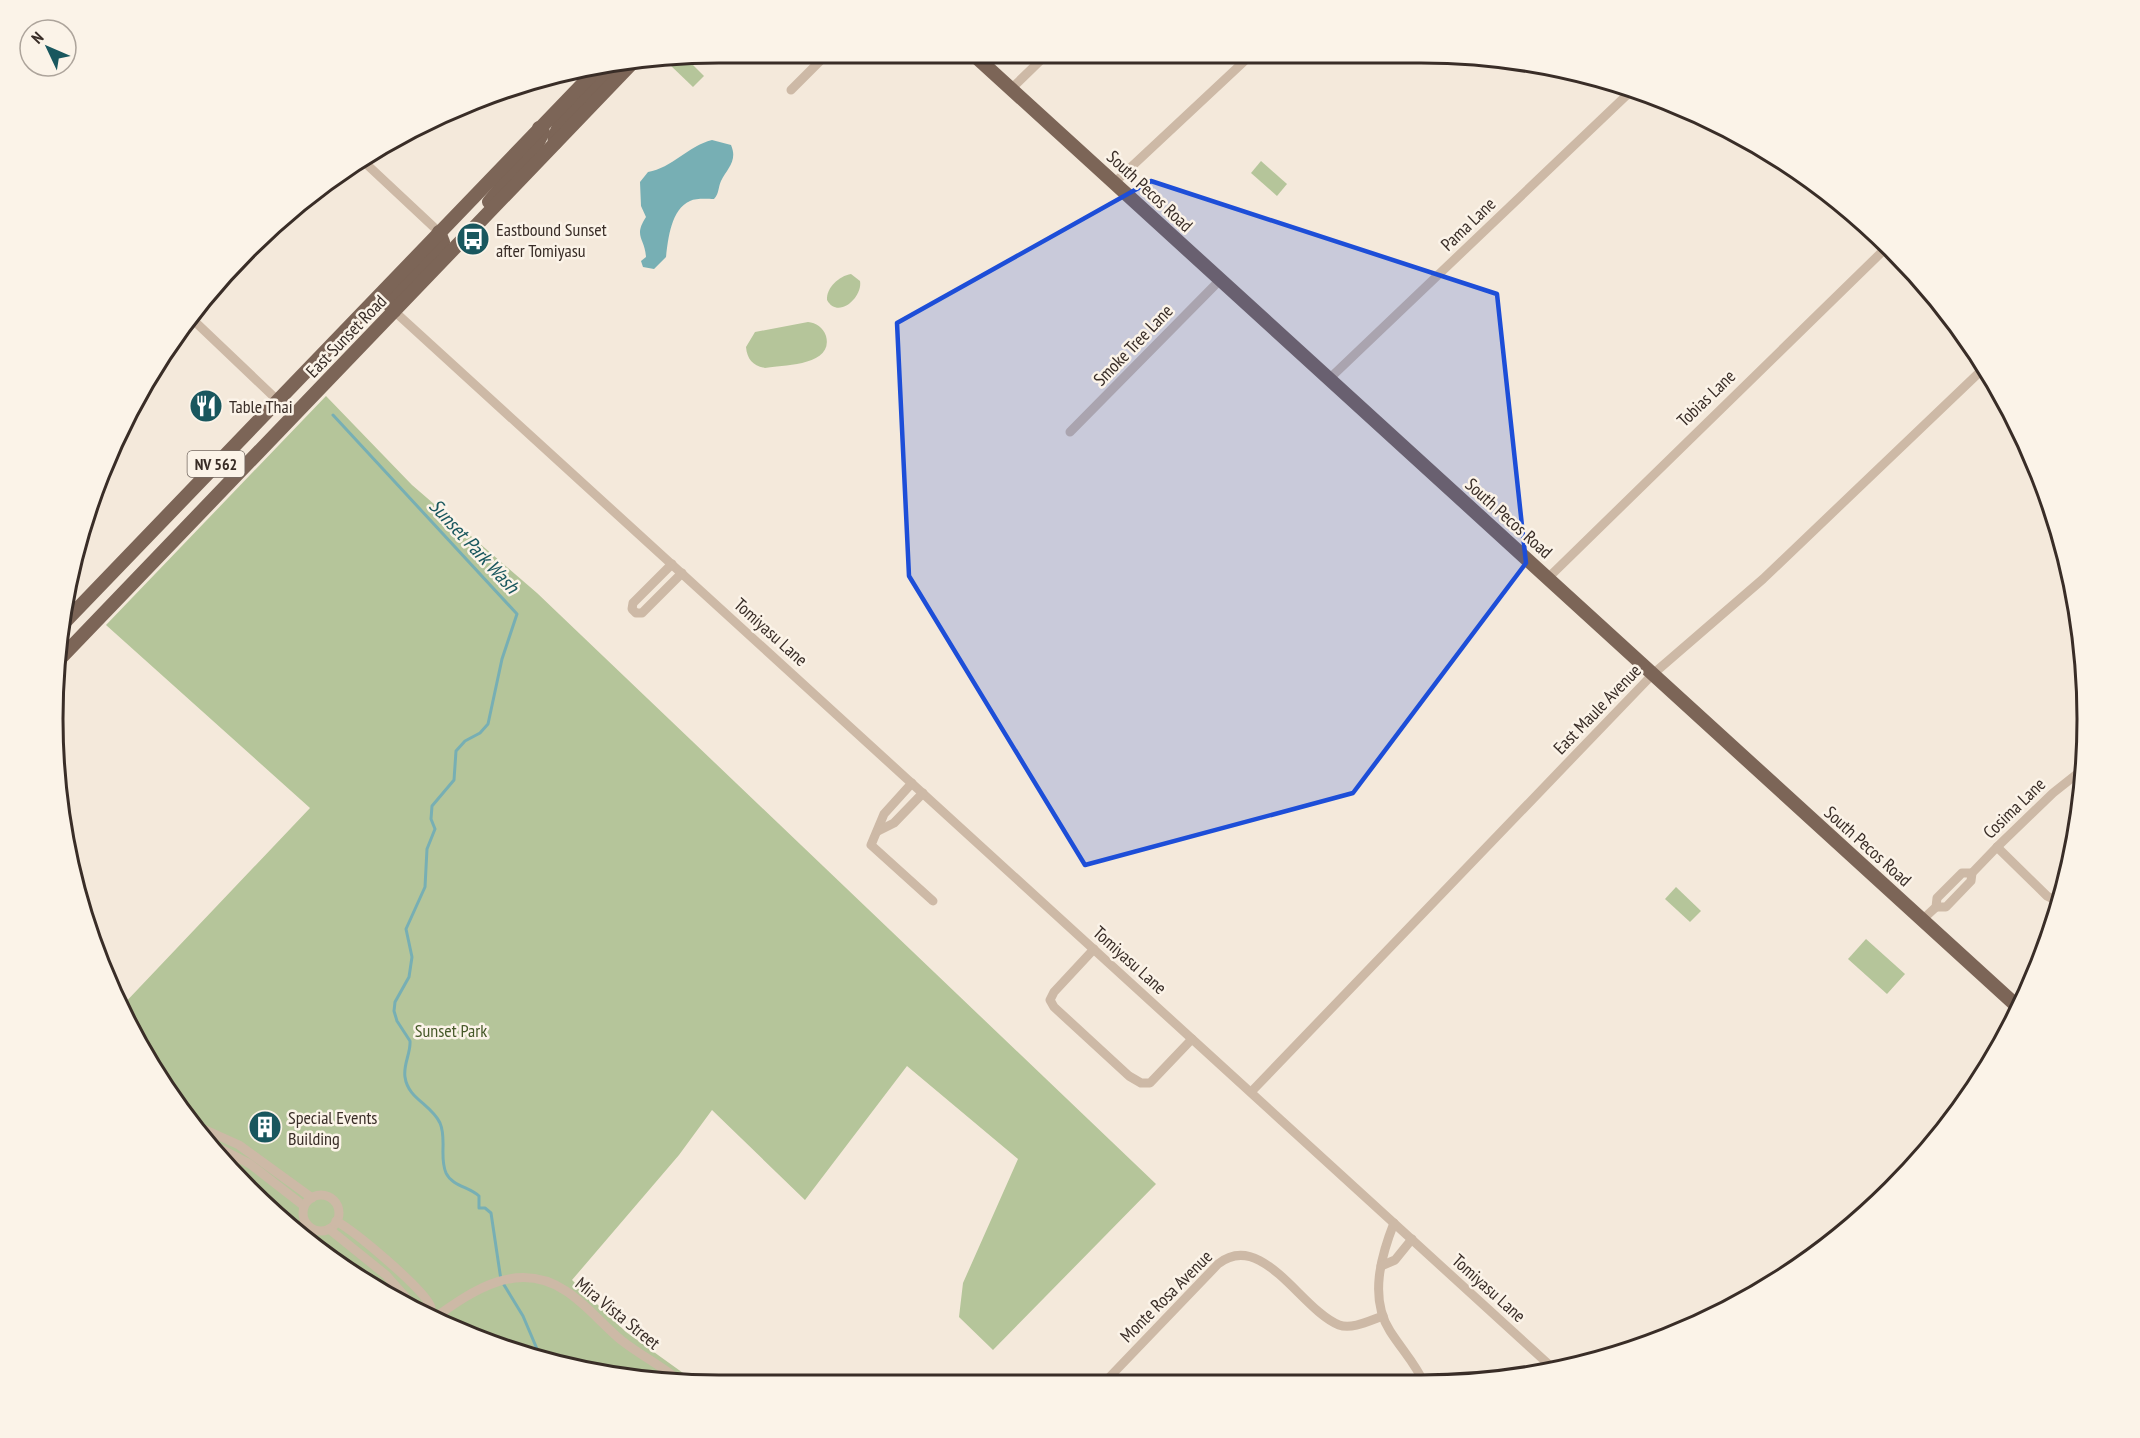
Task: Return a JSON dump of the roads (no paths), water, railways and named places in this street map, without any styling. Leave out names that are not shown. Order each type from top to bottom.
[{"type":"main road","name":"South Pecos Road","points":[[983,63],[2012,1002]]},
{"type":"main road","name":"East Sunset Road","points":[[67,652],[625,70]]},
{"type":"main road","points":[[555,143],[553,138],[558,126],[606,73]]},
{"type":"main road","name":"East Sunset Road","points":[[72,614],[590,76]]},
{"type":"main road","points":[[455,247],[505,180],[536,147],[543,132],[539,128]]},
{"type":"main road","points":[[394,311],[390,307],[392,300],[443,242],[439,232]]},
{"type":"main road","points":[[125,559],[141,575]]},
{"type":"street","points":[[791,90],[818,63]]},
{"type":"street","points":[[1012,88],[1038,63]]},
{"type":"street","points":[[1114,183],[1242,63]]},
{"type":"street","name":"Pama Lane","points":[[1329,379],[1626,96]]},
{"type":"street","points":[[368,166],[439,232]]},
{"type":"street","name":"Tobias Lane","points":[[1548,578],[1882,252]]},
{"type":"street","name":"Smoke Tree Lane","points":[[1070,432],[1220,280]]},
{"type":"street","name":"Tomiyasu Lane","points":[[394,311],[1547,1362]]},
{"type":"street","points":[[197,323],[294,416]]},
{"type":"street","name":"East Maule Avenue","points":[[1251,1092],[1653,674],[1763,579],[1978,374]]},
{"type":"street","points":[[672,564],[633,603],[632,609],[636,613],[642,613],[682,573]]},
{"type":"street","name":"Cosima Lane","points":[[1922,920],[1936,907],[1946,907],[1971,881],[1972,873],[1997,847],[2053,793],[2074,776]]},
{"type":"street","points":[[912,783],[884,814],[871,845],[933,901]]},
{"type":"street","points":[[878,831],[894,823],[923,793]]},
{"type":"street","points":[[1997,847],[2052,898]]},
{"type":"street","points":[[1094,949],[1054,992],[1050,1000],[1054,1007],[1129,1076],[1141,1083],[1150,1083],[1192,1039]]},
{"type":"street","name":"Mira Vista Street","points":[[210,1131],[239,1145],[312,1198],[325,1195],[335,1203],[338,1213],[332,1225],[320,1231],[309,1226],[303,1216],[304,1206],[250,1164],[226,1151]]},
{"type":"street","points":[[304,1206],[312,1198]]},
{"type":"street","points":[[1394,1224],[1383,1251],[1380,1303],[1389,1329],[1420,1375]]},
{"type":"street","name":"Mira Vista Street","points":[[332,1225],[402,1293]]},
{"type":"street","points":[[1381,1266],[1395,1260],[1412,1239]]},
{"type":"street","name":"Monte Rosa Avenue","points":[[1112,1375],[1218,1264],[1235,1256],[1248,1255],[1260,1259],[1315,1309],[1340,1326],[1351,1326],[1383,1316]]},
{"type":"street","name":"Mira Vista Street","points":[[442,1313],[470,1292],[501,1280],[519,1278],[549,1281],[567,1291],[621,1340],[668,1373]]},
{"type":"water","points":[[712,140],[731,145],[733,151],[729,169],[721,181],[717,195],[714,199],[695,199],[684,205],[672,226],[666,257],[654,269],[643,267],[641,261],[646,257],[640,229],[646,217],[641,206],[640,182],[648,172],[665,166],[695,147]]},
{"type":"waterway","name":"Sunset Park Wash","points":[[333,415],[517,614],[502,659],[488,724],[480,733],[465,741],[456,751],[454,780],[432,806],[431,819],[435,829],[427,849],[425,887],[406,929],[412,957],[409,977],[395,1002],[394,1011],[397,1021],[410,1041],[405,1072],[407,1085],[440,1123],[446,1173],[452,1181],[479,1196],[479,1208],[485,1208],[491,1213],[501,1280],[523,1316],[537,1349]]},
{"type":"place","name":"Eastbound Sunset after Tomiyasu","points":[[473,239]]},
{"type":"place","name":"Table Thai","points":[[206,406]]},
{"type":"place","name":"Special Events Building","points":[[265,1127]]},
{"type":"park label","name":"Sunset Park","points":[[451,1030]]}]
